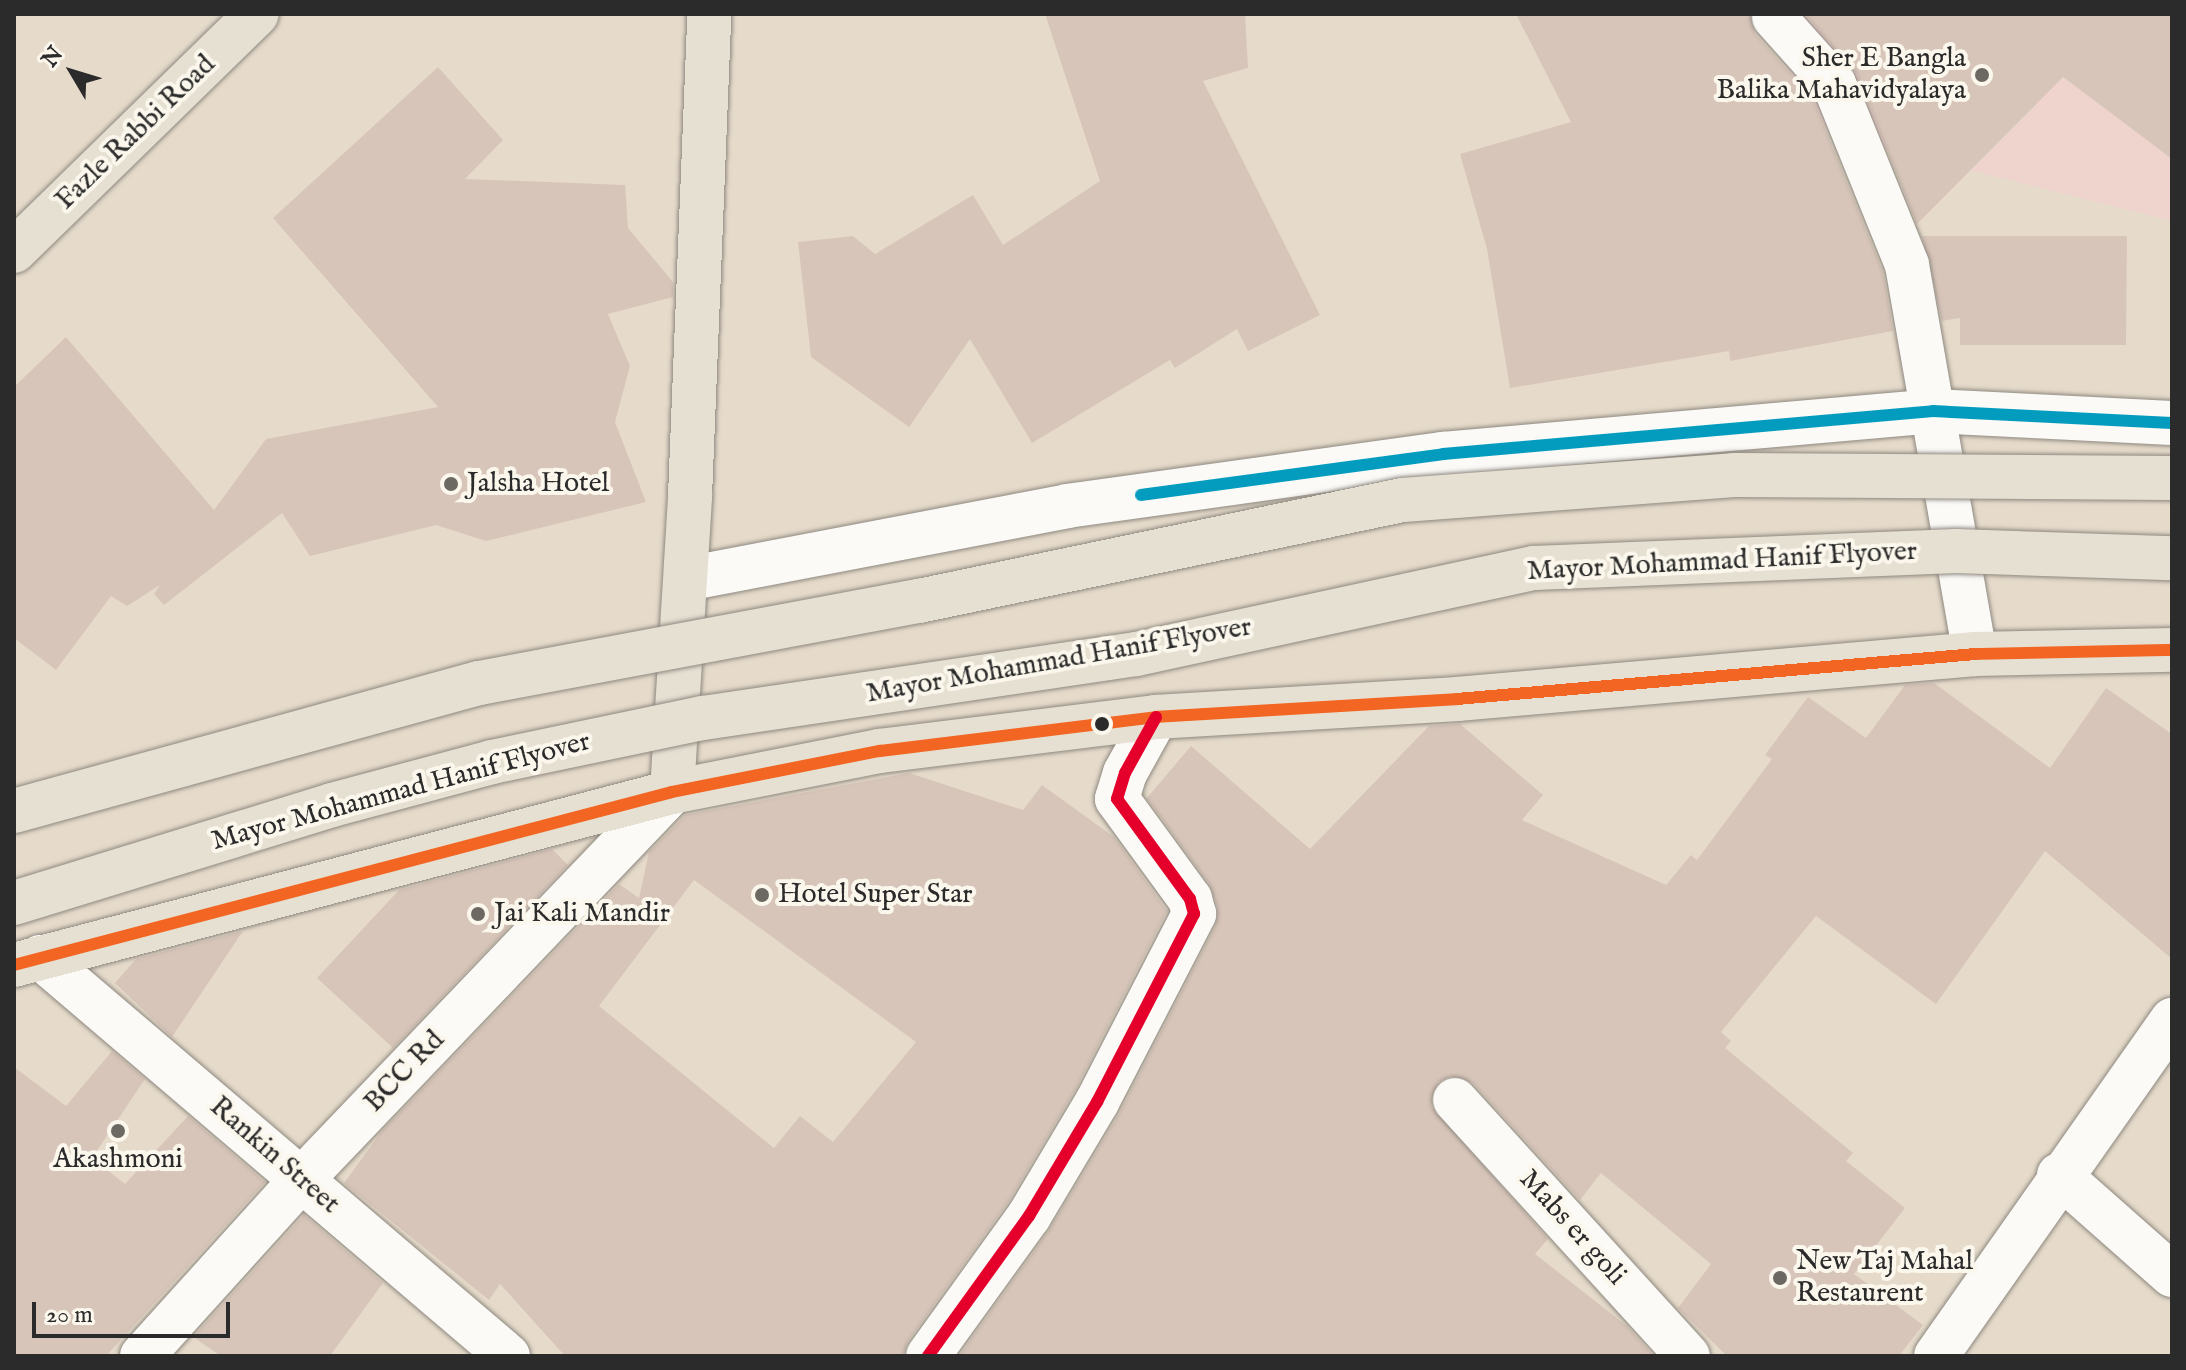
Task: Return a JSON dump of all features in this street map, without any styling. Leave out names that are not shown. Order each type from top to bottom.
[{"type":"main road","name":"Fazle Rabbi Road","points":[[14,251],[257,14]]},
{"type":"main road","points":[[672,792],[686,579],[709,14]]},
{"type":"main road","points":[[14,811],[479,683],[919,601],[1403,500],[1734,475],[2172,478]]},
{"type":"main road","name":"Mayor Mohammad Hanif Flyover","points":[[14,903],[492,762],[703,718],[1136,654],[1534,568],[1956,551],[2172,558]]},
{"type":"main road","points":[[27,961],[672,792],[880,751],[1156,717],[1426,701],[1975,654],[2172,650]]},
{"type":"street","points":[[1774,17],[1834,84],[1907,265],[1975,654]]},
{"type":"street","points":[[686,579],[1067,506],[1427,456],[1933,411],[2172,423]]},
{"type":"street","points":[[928,1356],[1029,1216],[1097,1102],[1194,914],[1190,899],[1117,799],[1125,773],[1156,717]]},
{"type":"street","name":"BCC Rd","points":[[142,1356],[301,1180],[672,792]]},
{"type":"street","name":"Rankin Street","points":[[27,961],[301,1180],[508,1356]]},
{"type":"street","points":[[1936,1356],[2059,1175],[2172,1020]]},
{"type":"street","name":"Mabs er goli","points":[[1455,1100],[1688,1356]]},
{"type":"street","points":[[2059,1175],[2172,1275]]},
{"type":"shaded area","name":"Sher E Bangla Balika Mahavidyalaya","points":[[1754,14],[2172,14],[2172,221],[1831,135]]},
{"type":"building","points":[[1045,14],[1245,14],[1248,68],[1203,81],[1320,315],[1248,351],[1237,329],[1175,368],[1170,360],[1032,443],[970,339],[909,427],[811,357],[798,242],[853,236],[875,254],[973,195],[1003,245],[1100,181]]},
{"type":"building","points":[[1516,14],[1750,14],[1755,34],[1812,97],[1883,272],[1893,331],[1730,361],[1729,351],[1510,388],[1487,249],[1460,154],[1571,122]]},
{"type":"building","name":"Sher E Bangla Balika Mahavidyalaya","points":[[1805,14],[2172,14],[2172,159],[2063,77],[1917,224],[1857,74]]},
{"type":"building","points":[[438,67],[503,140],[465,179],[625,185],[628,228],[673,282],[673,297],[608,314],[630,366],[615,422],[646,502],[486,541],[436,525],[310,556],[282,513],[164,605],[154,594],[160,585],[127,606],[111,596],[56,670],[14,638],[14,387],[66,337],[214,510],[266,439],[438,407],[273,218]]},
{"type":"building","points":[[1922,236],[2127,236],[2126,345],[1960,345],[1960,318],[1942,321]]},
{"type":"building","points":[[1934,683],[2050,768],[2106,688],[2172,734],[2172,959],[2045,851],[1936,1004],[1816,916],[1721,1032],[1731,1041],[1725,1048],[1853,1153],[1846,1161],[1905,1208],[1854,1274],[1923,1325],[1899,1356],[1727,1356],[1678,1308],[1711,1264],[1601,1173],[1580,1200],[1473,1083],[1450,1076],[1438,1082],[1431,1106],[1548,1239],[1535,1254],[1627,1326],[1654,1356],[959,1356],[1050,1229],[1119,1114],[1216,925],[1218,908],[1210,885],[1147,798],[1191,746],[1310,849],[1429,726],[1460,724],[1543,795],[1522,820],[1666,885],[1691,855],[1697,860],[1772,759],[1765,755],[1808,697],[1866,738],[1905,685]]},
{"type":"building","points":[[909,773],[1023,810],[1042,785],[1114,837],[1167,911],[1075,1090],[1008,1202],[908,1341],[903,1356],[565,1356],[500,1284],[489,1300],[344,1183],[382,1131],[619,884],[639,898],[649,852],[685,815]],"holes":[[[694,880],[916,1042],[833,1142],[800,1116],[774,1148],[599,1006]]]},
{"type":"building","points":[[552,849],[568,865],[393,1048],[317,978],[399,890]]},
{"type":"building","points":[[243,931],[172,1037],[115,983],[136,959]]},
{"type":"building","points":[[112,1051],[145,1079],[92,1158],[125,1184],[188,1116],[265,1182],[106,1356],[14,1356],[14,1067],[66,1106]]},
{"type":"building","points":[[304,1215],[383,1283],[330,1356],[221,1356],[193,1337]]},
{"type":"transit line","points":[[1141,495],[1443,454],[1933,411],[2172,423]]},
{"type":"transit line","points":[[14,965],[672,792],[880,751],[1156,717],[1457,699],[1975,654],[2172,650]]},
{"type":"transit line","points":[[928,1356],[1029,1216],[1097,1102],[1194,914],[1190,899],[1117,799],[1125,773],[1156,717]]},
{"type":"place","name":"Sher E Bangla Balika Mahavidyalaya","points":[[1982,75]]},
{"type":"place","name":"Jalsha Hotel","points":[[451,484]]},
{"type":"place","name":"Hotel Super Star","points":[[762,895]]},
{"type":"place","name":"Jai Kali Mandir","points":[[478,914]]},
{"type":"place","name":"Akashmoni","points":[[118,1131]]},
{"type":"place","name":"New Taj Mahal Restaurent","points":[[1780,1278]]}]
